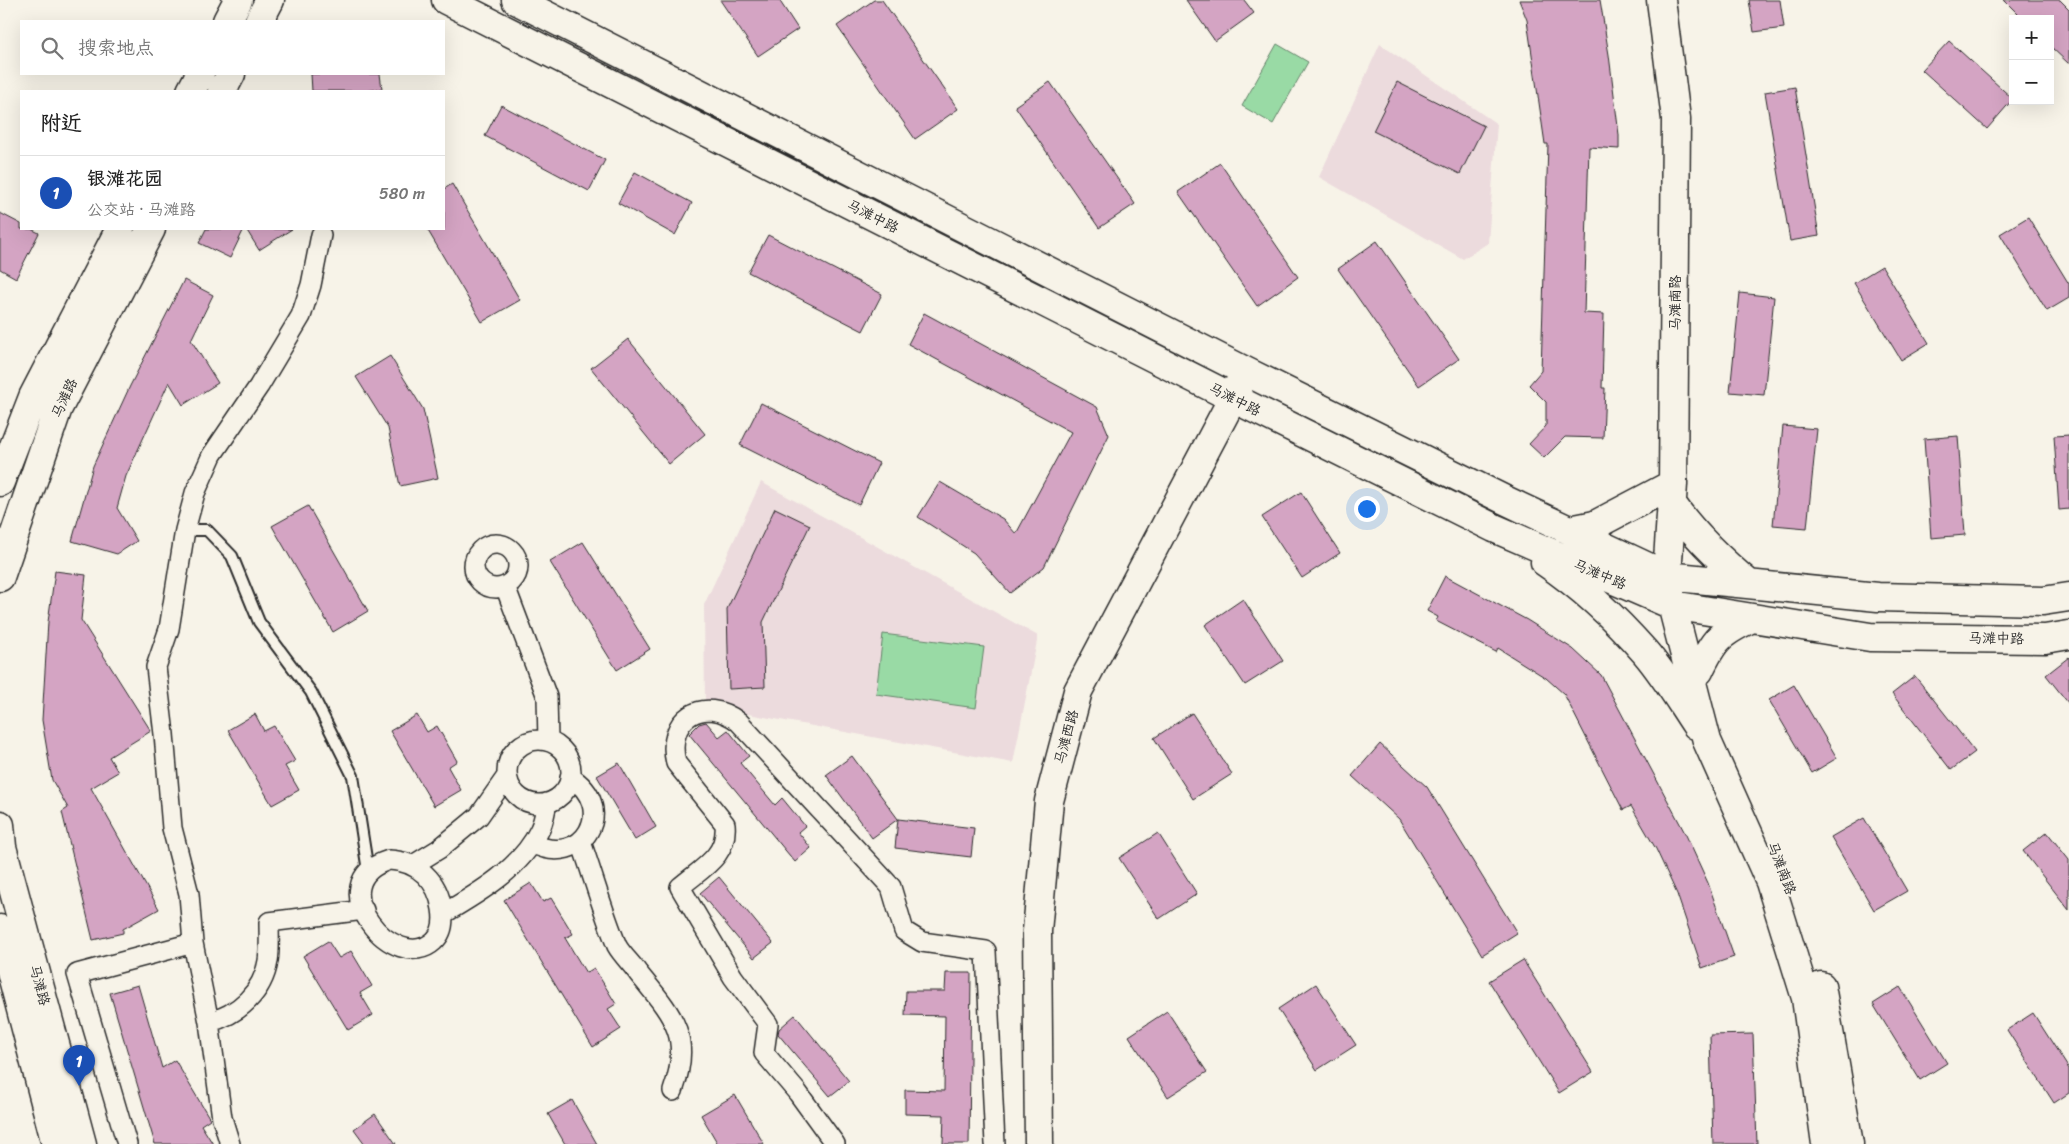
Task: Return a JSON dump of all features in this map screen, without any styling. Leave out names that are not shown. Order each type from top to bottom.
[{"type":"main road","points":[[228,20],[238,0]]},
{"type":"main road","points":[[260,20],[270,0]]},
{"type":"main road","name":"马滩中路","points":[[446,0],[1494,528],[1672,606],[1870,637],[2045,639],[2069,635]]},
{"type":"main road","name":"马滩中路","points":[[516,0],[1245,370],[1505,500],[1667,576],[1878,597],[2043,601],[2069,598]]},
{"type":"main road","name":"马滩南路","points":[[1661,0],[1676,119],[1673,494],[1667,576],[1672,606],[1707,741],[1770,882],[1806,998],[1826,1144]]},
{"type":"main road","points":[[192,90],[199,75]]},
{"type":"main road","points":[[223,90],[230,75]]},
{"type":"main road","name":"马滩路","points":[[0,482],[33,397],[119,230]]},
{"type":"main road","name":"马滩路","points":[[0,577],[58,408],[150,230]]},
{"type":"main road","name":"马滩西路","points":[[1039,1144],[1037,931],[1049,801],[1078,692],[1233,398],[1245,370]]},
{"type":"main road","points":[[1570,530],[1595,525],[1673,494],[1682,519],[1715,556],[1749,584]]},
{"type":"main road","points":[[1494,528],[1564,574],[1603,608],[1646,654],[1707,741]]},
{"type":"main road","name":"马滩南路","points":[[1672,606],[1788,877],[1824,993],[1849,1144]]},
{"type":"main road","points":[[1699,671],[1711,645],[1730,628],[1752,618]]},
{"type":"main road","name":"马滩路","points":[[0,825],[2,846],[82,1144]]},
{"type":"main road","name":"马滩路","points":[[0,929],[6,979],[56,1144]]},
{"type":"street","points":[[230,1144],[222,1118],[209,1022],[193,943],[189,894],[172,828],[156,667],[169,629],[185,530],[195,493],[212,454],[259,386],[301,316],[311,285],[321,235]]},
{"type":"street","points":[[505,586],[547,698],[548,741]]},
{"type":"street","points":[[835,1144],[798,1093],[764,1053],[768,1024],[733,977],[680,887],[720,852],[726,834],[725,824],[676,763],[673,740],[678,728],[685,719],[695,713],[706,710],[718,710],[739,722],[891,887],[904,931],[922,942],[986,951],[995,1144]]},
{"type":"street","points":[[530,741],[548,741],[556,745],[568,759],[570,777],[563,793],[547,803],[538,804],[521,799],[509,785],[507,776],[510,758],[522,744],[530,741]]},
{"type":"street","points":[[413,865],[439,849],[479,816],[507,776]]},
{"type":"street","points":[[532,843],[544,849],[557,851],[569,848],[580,842],[589,832],[593,820],[594,807],[590,794],[582,784],[570,777]]},
{"type":"street","points":[[443,914],[473,897],[510,868],[528,850],[541,828],[547,803]]},
{"type":"street","points":[[580,842],[618,948],[668,1009],[678,1029],[682,1050],[680,1071],[673,1091]]},
{"type":"street","points":[[389,860],[413,865],[425,874],[435,886],[441,899],[443,924],[435,940],[418,949],[408,949],[386,940],[367,919],[358,893],[361,881],[368,871],[377,864],[389,860]]},
{"type":"street","points":[[209,1022],[222,1019],[235,1012],[245,1004],[260,985],[268,962],[269,922],[364,910]]},
{"type":"street","points":[[127,1144],[77,974],[193,943]]},
{"type":"lane","points":[[185,530],[207,530],[232,556],[259,622],[311,692],[353,776],[368,871]]},
{"type":"shaded area","points":[[1380,44],[1497,124],[1488,243],[1463,259],[1319,177]]},
{"type":"shaded area","points":[[761,482],[1038,636],[1013,763],[705,706],[704,605]]},
{"type":"green space","points":[[1277,44],[1308,62],[1273,124],[1242,106]]},
{"type":"green space","points":[[883,634],[984,647],[976,708],[876,694]]},
{"type":"building","points":[[720,0],[779,0],[798,29],[758,56]]},
{"type":"building","points":[[874,0],[882,0],[958,109],[915,139],[837,26]]},
{"type":"building","points":[[1186,0],[1244,0],[1254,13],[1215,41]]},
{"type":"building","points":[[1519,0],[1600,0],[1619,135],[1619,149],[1589,147],[1584,313],[1604,314],[1602,388],[1605,388],[1603,438],[1565,437],[1544,458],[1529,444],[1546,426],[1546,402],[1529,385],[1541,371],[1548,144],[1545,144],[1527,20]]},
{"type":"building","points":[[1749,0],[1780,0],[1784,28],[1754,32]]},
{"type":"building","points":[[2004,0],[2060,0],[2069,9],[2069,64],[2054,50],[2054,15],[2019,15]]},
{"type":"building","points":[[1949,41],[2009,95],[2009,104],[1987,129],[1922,70]]},
{"type":"building","points":[[311,75],[380,75],[382,89],[373,90],[312,90]]},
{"type":"building","points":[[1050,82],[1135,204],[1099,228],[1015,106]]},
{"type":"building","points":[[1397,82],[1484,126],[1460,174],[1373,131]]},
{"type":"building","points":[[1795,87],[1819,236],[1790,241],[1765,92]]},
{"type":"building","points":[[501,105],[605,160],[589,191],[485,136]]},
{"type":"building","points":[[1220,163],[1298,277],[1257,306],[1178,192]]},
{"type":"building","points":[[635,172],[692,203],[675,235],[618,203]]},
{"type":"building","points":[[452,184],[520,300],[482,322],[428,230],[445,230],[445,188]]},
{"type":"building","points":[[0,213],[20,223],[20,230],[33,230],[39,233],[16,278],[0,269]]},
{"type":"building","points":[[2028,217],[2069,284],[2069,298],[2047,311],[2000,234]]},
{"type":"building","points":[[206,230],[244,230],[230,258],[199,243]]},
{"type":"building","points":[[247,230],[290,230],[259,250]]},
{"type":"building","points":[[768,235],[882,294],[863,331],[748,272]]},
{"type":"building","points":[[1377,241],[1459,359],[1419,386],[1338,269]]},
{"type":"building","points":[[1882,266],[1929,343],[1901,360],[1854,283]]},
{"type":"building","points":[[184,280],[213,295],[191,340],[218,383],[183,405],[169,382],[126,476],[117,508],[137,541],[117,554],[72,541],[93,466],[130,386]]},
{"type":"building","points":[[1740,293],[1774,297],[1764,395],[1730,392]]},
{"type":"building","points":[[924,313],[1097,407],[1109,435],[1044,567],[1010,593],[974,553],[918,517],[940,482],[1003,519],[1016,534],[1071,432],[908,344]]},
{"type":"building","points":[[628,339],[705,434],[669,464],[591,368]]},
{"type":"building","points":[[390,356],[423,409],[438,478],[400,486],[388,428],[356,377]]},
{"type":"building","points":[[761,403],[879,463],[859,505],[740,445]]},
{"type":"building","points":[[1783,426],[1817,429],[1807,528],[1773,525]]},
{"type":"building","points":[[2069,435],[2069,509],[2059,510],[2054,436]]},
{"type":"building","points":[[1958,436],[1965,535],[1931,538],[1924,439]]},
{"type":"building","points":[[1301,492],[1340,553],[1302,578],[1262,517]]},
{"type":"building","points":[[308,506],[368,611],[333,632],[272,526]]},
{"type":"building","points":[[775,508],[810,525],[763,622],[765,687],[729,689],[727,609]]},
{"type":"building","points":[[583,542],[650,649],[617,670],[550,562]]},
{"type":"building","points":[[55,571],[86,575],[81,620],[151,731],[109,757],[118,772],[91,788],[159,909],[123,929],[123,933],[93,940],[62,812],[68,808],[52,780],[42,720],[48,622]]},
{"type":"building","points":[[1445,576],[1527,620],[1573,649],[1601,675],[1686,835],[1708,883],[1734,957],[1702,968],[1677,894],[1656,849],[1631,806],[1623,810],[1564,694],[1546,678],[1498,648],[1496,652],[1436,621],[1438,617],[1427,611]]},
{"type":"building","points":[[1243,599],[1283,661],[1245,685],[1205,625]]},
{"type":"building","points":[[2069,657],[2069,704],[2046,675]]},
{"type":"building","points":[[1915,676],[1975,752],[1951,770],[1892,694]]},
{"type":"building","points":[[1794,685],[1837,758],[1812,773],[1769,700]]},
{"type":"building","points":[[1192,713],[1232,774],[1193,799],[1154,738]]},
{"type":"building","points":[[255,714],[264,731],[274,726],[295,761],[285,766],[299,790],[272,805],[228,730]]},
{"type":"building","points":[[417,715],[427,732],[437,726],[457,761],[448,767],[461,790],[434,806],[390,731]]},
{"type":"building","points":[[706,722],[719,737],[728,730],[749,756],[740,763],[775,805],[782,798],[805,826],[798,832],[811,848],[795,862],[689,734],[699,724]]},
{"type":"building","points":[[1380,744],[1427,787],[1517,933],[1482,955],[1399,819],[1352,776]]},
{"type":"building","points":[[852,756],[898,819],[872,838],[826,775]]},
{"type":"building","points":[[619,763],[656,827],[635,840],[597,776]]},
{"type":"building","points":[[1864,818],[1907,891],[1874,910],[1831,837]]},
{"type":"building","points":[[898,819],[974,828],[971,857],[895,848]]},
{"type":"building","points":[[2047,832],[2069,860],[2069,910],[2023,851]]},
{"type":"building","points":[[1158,833],[1197,894],[1159,919],[1119,858]]},
{"type":"building","points":[[719,877],[773,943],[754,958],[700,893]]},
{"type":"building","points":[[531,883],[543,902],[551,898],[573,934],[565,938],[586,973],[594,968],[616,1004],[608,1009],[621,1029],[593,1047],[504,900]]},
{"type":"building","points":[[328,941],[339,958],[351,951],[372,986],[360,993],[373,1015],[348,1030],[303,956]]},
{"type":"building","points":[[1523,960],[1593,1072],[1559,1093],[1489,981]]},
{"type":"building","points":[[946,973],[971,973],[969,1144],[943,1144],[944,1115],[905,1114],[905,1090],[944,1091],[945,1016],[905,1015],[906,991],[945,991]]},
{"type":"building","points":[[1316,984],[1356,1045],[1317,1070],[1278,1009]]},
{"type":"building","points":[[138,985],[162,1068],[175,1060],[210,1119],[201,1125],[213,1144],[155,1144],[110,993]]},
{"type":"building","points":[[1900,987],[1947,1063],[1920,1080],[1873,1004]]},
{"type":"building","points":[[1167,1011],[1207,1072],[1168,1097],[1129,1036]]},
{"type":"building","points":[[2033,1013],[2069,1069],[2069,1093],[2054,1103],[2007,1030]]},
{"type":"building","points":[[795,1015],[849,1081],[830,1096],[778,1034],[779,1029]]},
{"type":"building","points":[[1753,1034],[1757,1144],[1713,1144],[1710,1035]]},
{"type":"building","points":[[735,1095],[764,1144],[718,1144],[701,1115]]},
{"type":"building","points":[[572,1100],[597,1144],[565,1144],[548,1114]]},
{"type":"building","points":[[375,1114],[396,1144],[365,1144],[354,1129]]},
{"type":"place","name":"银滩花园","points":[[79,1086]]}]
